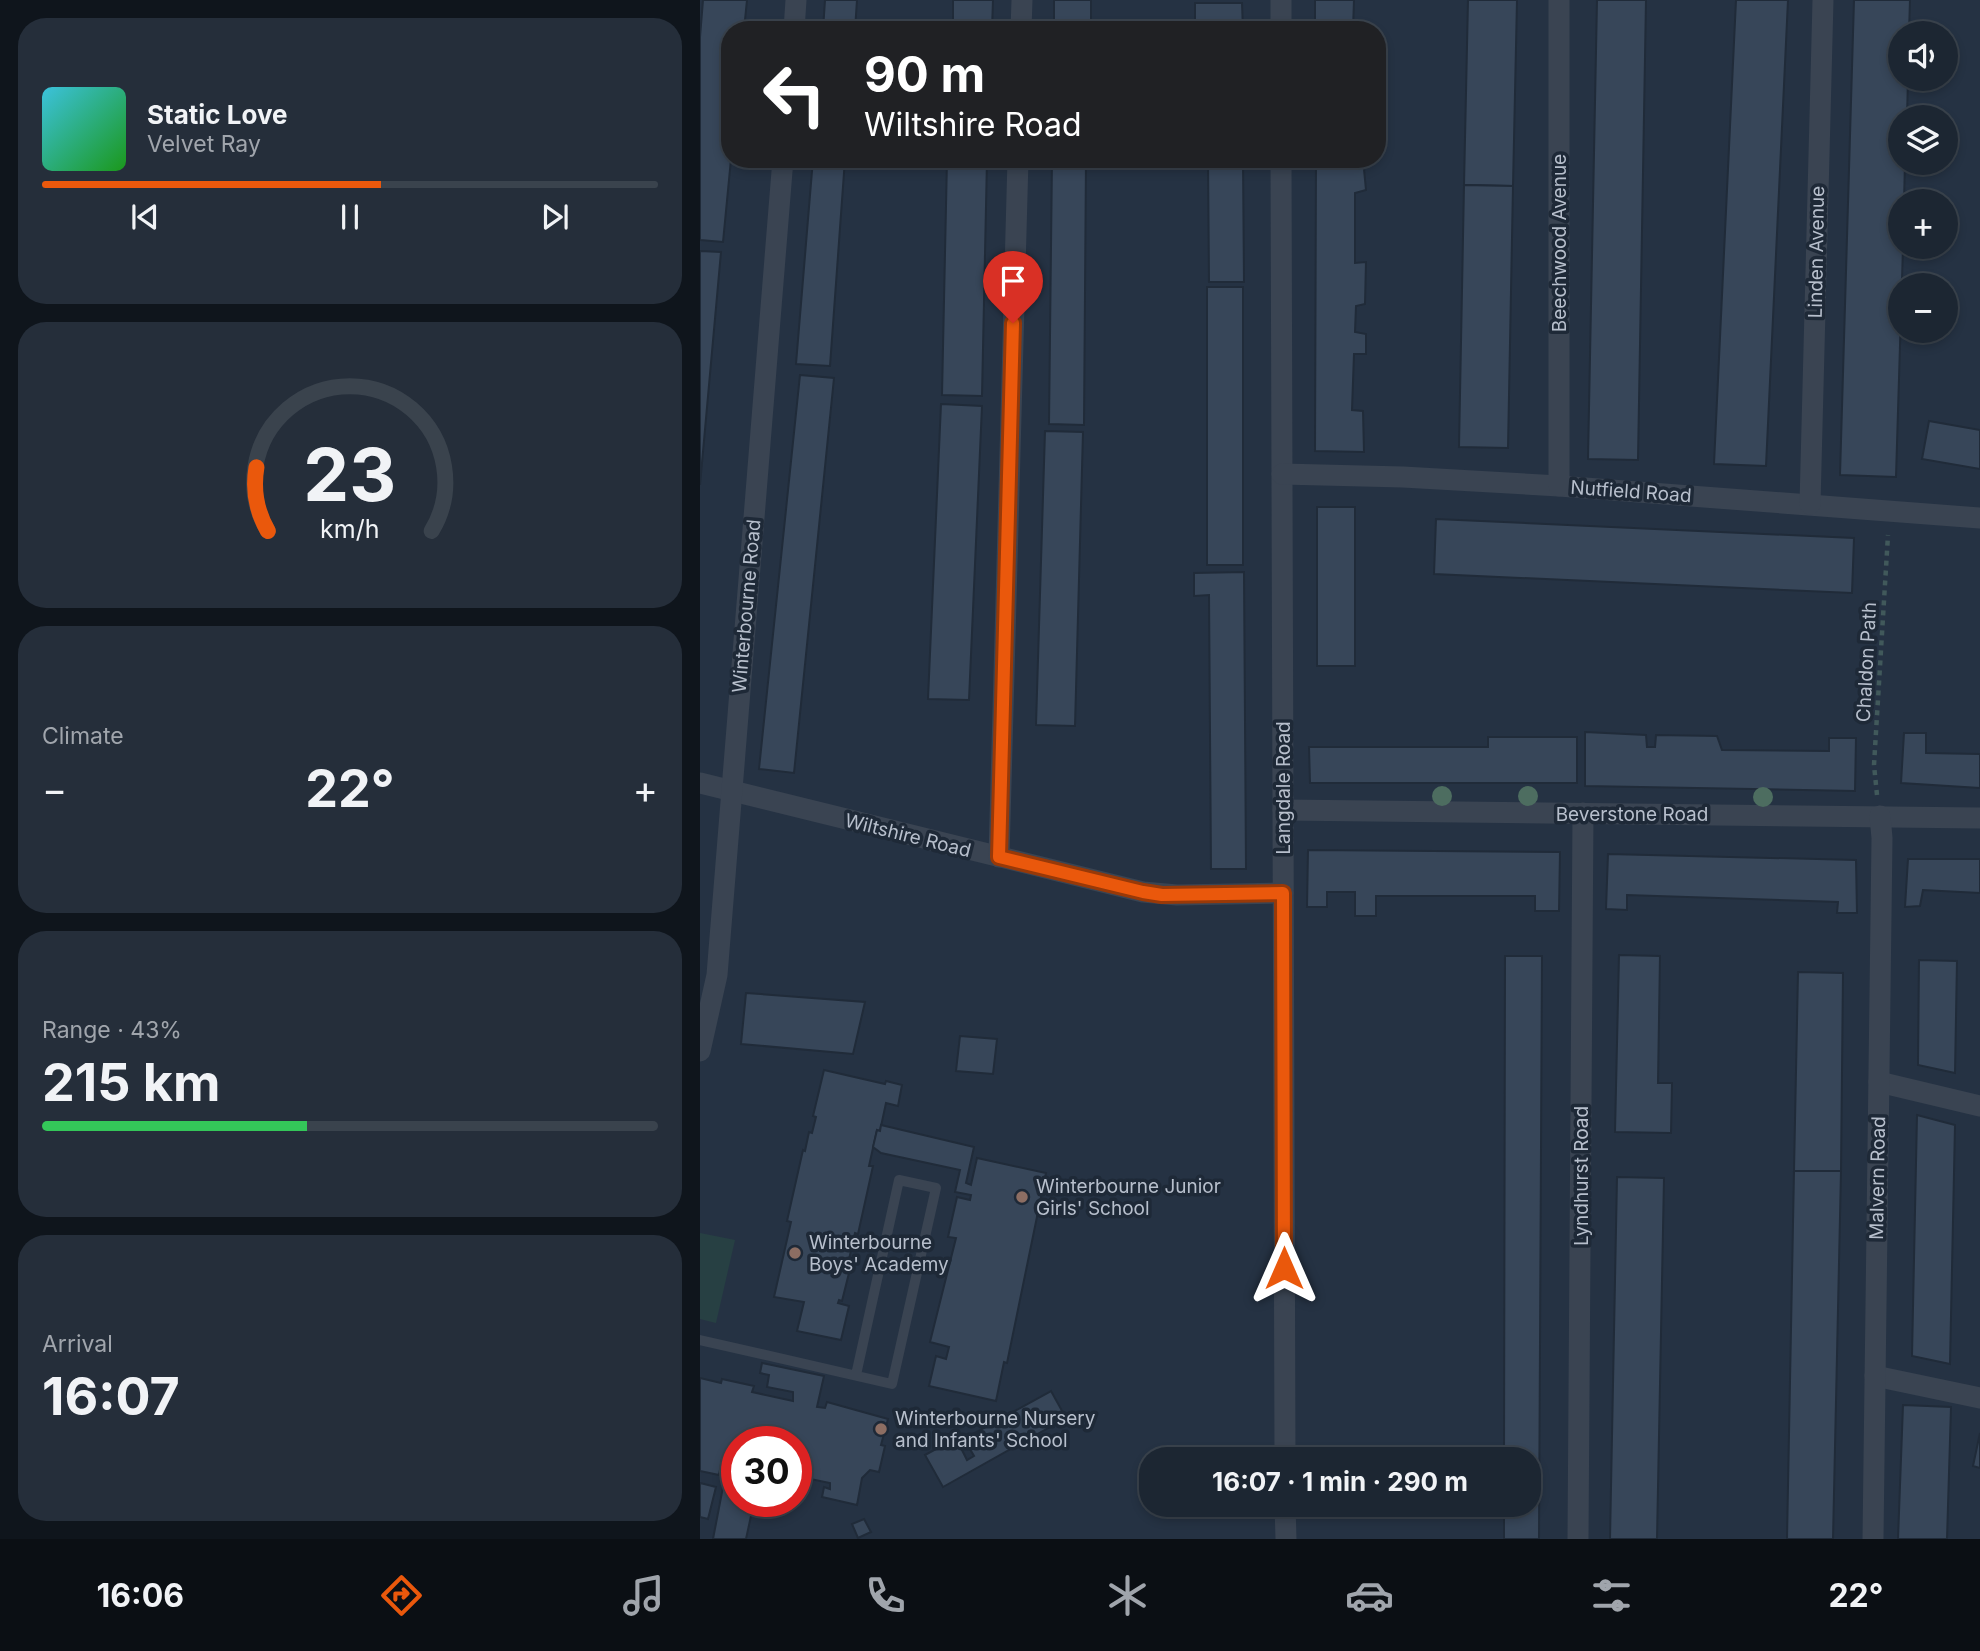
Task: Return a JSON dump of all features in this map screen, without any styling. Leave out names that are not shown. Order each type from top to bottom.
[{"type":"street","points":[[795,21],[796,0]]},
{"type":"street","points":[[1021,21],[1022,0]]},
{"type":"street","points":[[1281,0],[1281,21]]},
{"type":"street","name":"Beechwood Avenue","points":[[1559,0],[1559,486]]},
{"type":"street","name":"Linden Avenue","points":[[1810,504],[1823,0]]},
{"type":"street","name":"Winterbourne Road","points":[[700,1051],[717,975],[782,168]]},
{"type":"street","points":[[999,857],[1018,168]]},
{"type":"street","name":"Langdale Road","points":[[1281,168],[1284,1447]]},
{"type":"street","name":"Nutfield Road","points":[[1282,474],[1403,477],[1559,486],[1980,517]]},
{"type":"street","name":"Wiltshire Road","points":[[700,783],[1152,894],[1283,893]]},
{"type":"street","name":"Beverstone Road","points":[[1283,810],[1980,818]]},
{"type":"street","name":"Lyndhurst Road","points":[[1578,1539],[1583,813]]},
{"type":"street","name":"Malvern Road","points":[[1873,1539],[1882,838],[1880,816]]},
{"type":"street","points":[[1878,1082],[1980,1105]]},
{"type":"street","points":[[1875,1376],[1980,1398]]},
{"type":"street","points":[[1285,1517],[1286,1539]]},
{"type":"lane","points":[[700,1340],[892,1384],[936,1188],[899,1180],[856,1375]]},
{"type":"path","name":"Chaldon Path","points":[[1880,816],[1874,765],[1890,510]]},
{"type":"green space","points":[[700,1233],[735,1240],[716,1323],[700,1319]]},
{"type":"building","points":[[703,0],[747,0],[745,21],[721,21],[721,168],[730,168],[723,242],[700,240],[700,37]]},
{"type":"building","points":[[825,0],[857,0],[856,21],[824,21]]},
{"type":"building","points":[[953,0],[993,0],[992,21],[953,21]]},
{"type":"building","points":[[1054,0],[1091,0],[1091,21],[1054,21]]},
{"type":"building","points":[[1315,0],[1354,0],[1353,21],[1315,21]]},
{"type":"building","points":[[1468,0],[1517,0],[1513,186],[1464,185]]},
{"type":"building","points":[[1597,0],[1646,0],[1638,460],[1588,459]]},
{"type":"building","points":[[1736,0],[1788,0],[1766,466],[1714,464]]},
{"type":"building","points":[[1854,0],[1910,0],[1909,21],[1888,21],[1888,91],[1908,91],[1907,105],[1888,105],[1888,175],[1905,175],[1904,189],[1888,189],[1888,259],[1903,259],[1902,273],[1888,273],[1888,343],[1900,343],[1896,477],[1840,475]]},
{"type":"building","points":[[1195,3],[1242,3],[1243,21],[1195,21]]},
{"type":"building","points":[[812,168],[844,168],[830,366],[796,364]]},
{"type":"building","points":[[947,168],[987,168],[982,396],[942,395]]},
{"type":"building","points":[[1052,168],[1086,168],[1084,425],[1049,424]]},
{"type":"building","points":[[1208,168],[1243,168],[1244,282],[1209,282]]},
{"type":"building","points":[[1316,168],[1364,168],[1366,190],[1355,193],[1355,263],[1366,262],[1365,304],[1356,306],[1355,332],[1366,334],[1366,354],[1354,354],[1352,410],[1363,411],[1364,452],[1315,451]]},
{"type":"building","points":[[1464,185],[1513,186],[1508,448],[1459,447]]},
{"type":"building","points":[[700,251],[721,252],[700,485]]},
{"type":"building","points":[[1207,287],[1243,287],[1243,565],[1207,565]]},
{"type":"building","points":[[800,375],[834,378],[794,773],[759,769]]},
{"type":"building","points":[[941,404],[982,406],[969,700],[928,699]]},
{"type":"building","points":[[1929,421],[1980,430],[1980,469],[1922,459]]},
{"type":"building","points":[[1045,431],[1083,432],[1075,726],[1036,725]]},
{"type":"building","points":[[1317,507],[1355,507],[1355,666],[1317,666]]},
{"type":"building","points":[[1436,519],[1854,538],[1852,593],[1434,574]]},
{"type":"building","points":[[1244,572],[1246,869],[1211,869],[1209,595],[1194,596],[1194,573]]},
{"type":"building","points":[[1585,732],[1646,735],[1647,747],[1655,747],[1656,735],[1717,736],[1722,750],[1829,751],[1829,738],[1856,738],[1855,791],[1585,786]]},
{"type":"building","points":[[1904,733],[1926,733],[1926,753],[1980,754],[1980,788],[1901,783]]},
{"type":"building","points":[[1488,737],[1577,737],[1577,783],[1310,783],[1309,747],[1488,747]]},
{"type":"building","points":[[1308,850],[1560,852],[1559,911],[1535,911],[1535,896],[1376,896],[1376,916],[1355,916],[1355,892],[1327,892],[1327,907],[1307,907]]},
{"type":"building","points":[[1608,854],[1856,860],[1857,913],[1837,913],[1838,902],[1627,895],[1627,910],[1606,909]]},
{"type":"building","points":[[1908,859],[1980,859],[1980,893],[1923,890],[1920,906],[1905,907]]},
{"type":"building","points":[[1619,955],[1660,956],[1658,1083],[1672,1083],[1671,1133],[1615,1132]]},
{"type":"building","points":[[1505,956],[1542,956],[1539,1447],[1504,1447]]},
{"type":"building","points":[[1919,960],[1957,961],[1955,1073],[1918,1065]]},
{"type":"building","points":[[1798,972],[1843,973],[1841,1171],[1794,1171]]},
{"type":"building","points":[[746,993],[865,1002],[853,1054],[741,1044]]},
{"type":"building","points":[[960,1036],[997,1039],[993,1074],[956,1071]]},
{"type":"building","points":[[824,1070],[885,1084],[886,1081],[902,1085],[898,1106],[886,1103],[880,1131],[877,1130],[869,1166],[873,1166],[858,1234],[855,1233],[842,1301],[839,1300],[838,1303],[849,1306],[841,1340],[797,1331],[804,1302],[774,1297],[791,1222],[787,1221],[803,1150],[805,1151],[816,1117],[813,1116]]},
{"type":"building","points":[[1917,1115],[1955,1125],[1950,1364],[1912,1356]]},
{"type":"building","points":[[881,1125],[974,1147],[966,1183],[971,1185],[977,1158],[1046,1173],[1007,1363],[1004,1362],[996,1401],[929,1386],[936,1356],[946,1359],[949,1347],[930,1342],[956,1238],[948,1237],[957,1197],[970,1200],[971,1195],[955,1192],[960,1170],[881,1153],[873,1147]]},
{"type":"building","points":[[1794,1171],[1841,1171],[1833,1539],[1787,1539]]},
{"type":"building","points":[[1617,1177],[1664,1178],[1657,1539],[1610,1539]]},
{"type":"building","points":[[762,1363],[824,1376],[817,1407],[825,1408],[827,1402],[888,1419],[881,1445],[885,1446],[879,1472],[870,1470],[862,1478],[857,1505],[822,1497],[824,1487],[830,1489],[830,1483],[812,1479],[812,1426],[721,1426],[719,1475],[700,1471],[700,1378],[721,1383],[722,1379],[754,1386],[752,1392],[793,1401],[793,1392],[767,1387],[769,1375],[760,1373]]},
{"type":"building","points":[[1051,1391],[1066,1418],[943,1487],[925,1455],[956,1438],[967,1460],[974,1456],[964,1439]]},
{"type":"building","points":[[1903,1405],[1951,1407],[1947,1539],[1898,1539]]},
{"type":"building","points":[[1980,1433],[1980,1468],[1973,1466]]},
{"type":"building","points":[[700,1483],[716,1487],[708,1519],[700,1517]]},
{"type":"building","points":[[721,1497],[721,1517],[751,1517],[746,1539],[713,1539]]},
{"type":"building","points":[[1504,1517],[1539,1517],[1539,1539],[1504,1539]]},
{"type":"building","points":[[864,1519],[871,1532],[858,1538],[852,1524]]},
{"type":"place","name":"Winterbourne Junior Girls' School","points":[[1022,1197]]},
{"type":"place","name":"Winterbourne Boys' Academy","points":[[795,1253]]},
{"type":"place","name":"Winterbourne Nursery and Infants' School","points":[[881,1429]]},
{"type":"route","points":[[1013,323],[999,857],[1162,895],[1283,893],[1284,1268]]}]
